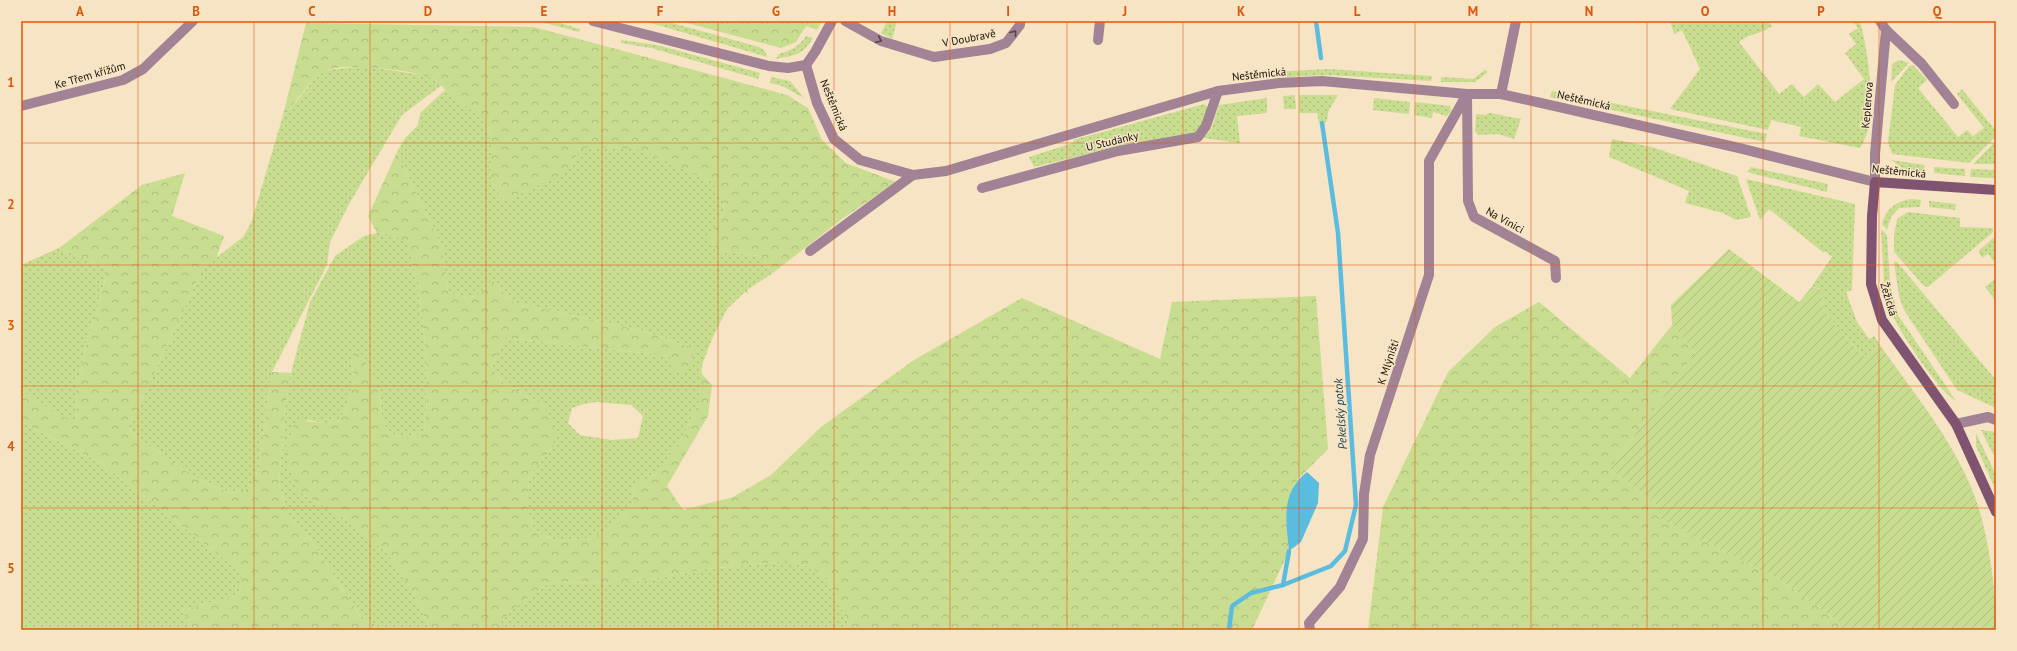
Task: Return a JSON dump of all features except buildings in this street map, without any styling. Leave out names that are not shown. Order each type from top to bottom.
[{"type":"street","name":"Ke Třem křížům","points":[[21,106],[123,80],[143,69],[193,21]]},
{"type":"street","points":[[593,21],[769,66],[788,68],[806,65],[832,21]]},
{"type":"street","name":"V Doubravě","points":[[845,21],[881,41],[934,57],[990,49],[1006,43],[1020,25],[1020,21]]},
{"type":"street","points":[[1098,40],[1100,21]]},
{"type":"street","points":[[1501,94],[1516,21]]},
{"type":"street","name":"Keplerova","points":[[1883,25],[1922,64],[1954,104]]},
{"type":"street","name":"Keplerova","points":[[1875,182],[1875,154],[1883,25]]},
{"type":"street","name":"Neštěmická","points":[[806,65],[817,102],[834,139],[860,160],[913,175],[946,171],[1218,91],[1279,83],[1322,81],[1467,94],[1501,94],[1739,148],[1875,182],[1996,190]]},
{"type":"street","name":"U Studánky","points":[[982,188],[1118,151],[1198,137],[1206,126],[1218,91]]},
{"type":"street","name":"Na Vinici","points":[[1467,94],[1468,201],[1474,217],[1555,261],[1556,278]]},
{"type":"street","name":"K Mlýništi","points":[[1310,630],[1309,623],[1340,587],[1363,539],[1364,494],[1370,455],[1429,275],[1429,161],[1467,94]]},
{"type":"street","points":[[810,251],[913,175]]},
{"type":"street","name":"Žežická","points":[[1875,182],[1872,216],[1871,284],[1882,320],[1956,424],[1996,512]]},
{"type":"street","points":[[1956,424],[1988,417],[1996,420]]},
{"type":"green space","points":[[537,21],[554,21],[580,29],[579,32]]},
{"type":"green space","points":[[644,21],[665,21],[759,47],[765,51],[767,57]]},
{"type":"green space","points":[[680,21],[822,21],[817,30],[806,26],[796,42],[781,48]]},
{"type":"green space","points":[[887,21],[897,21],[892,39],[881,33]]},
{"type":"green space","points":[[1670,21],[1768,21],[1772,26],[1739,42],[1779,94],[1792,84],[1804,97],[1818,84],[1835,102],[1864,79],[1845,53],[1856,44],[1849,34],[1858,28],[1852,21],[1860,21],[1869,68],[1871,104],[1870,121],[1866,136],[1860,148],[1799,136],[1801,127],[1771,120],[1768,130],[1670,109],[1700,69],[1682,30],[1674,34]]},
{"type":"green space","points":[[306,23],[534,27],[787,95],[808,108],[822,140],[846,163],[896,182],[842,219],[773,273],[760,256],[717,250],[709,236],[724,212],[723,197],[711,181],[640,150],[615,147],[581,149],[571,165],[561,175],[506,201],[497,193],[493,184],[491,174],[491,142],[483,121],[471,109],[445,90],[438,82],[419,74],[376,68],[333,68],[325,71],[313,80],[282,119]]},
{"type":"green space","points":[[806,36],[813,38],[801,52],[776,59],[779,54],[798,45]]},
{"type":"green space","points":[[621,40],[657,45],[760,73],[758,79],[651,48],[621,43]]},
{"type":"green space","points":[[1899,60],[1909,63],[1891,82],[1892,64]]},
{"type":"green space","points":[[1913,65],[1927,80],[1918,88],[1958,137],[1967,130],[1973,136],[1984,128],[1957,94],[1962,89],[1996,131],[1996,136],[1969,163],[1892,154],[1888,142],[1895,85],[1909,66]]},
{"type":"green space","points":[[364,66],[428,76],[442,85],[402,115],[349,204],[330,242],[327,265],[272,372],[258,472],[254,480],[245,490],[230,493],[193,476],[135,436],[129,427],[131,419],[140,404],[203,268],[243,237],[251,223],[282,119],[316,77],[326,70]]},
{"type":"green space","points":[[1329,69],[1432,76],[1431,81],[1327,75],[1263,78],[1288,71]]},
{"type":"green space","points":[[1485,70],[1488,72],[1475,82],[1441,82],[1441,77],[1473,79]]},
{"type":"green space","points":[[771,77],[790,81],[804,98],[782,86],[770,83]]},
{"type":"green space","points":[[445,90],[480,117],[488,131],[491,142],[491,174],[493,184],[497,193],[506,201],[571,165],[581,149],[615,147],[640,149],[711,181],[723,197],[724,212],[709,236],[717,250],[760,256],[773,273],[747,290],[749,294],[745,292],[727,309],[712,339],[702,365],[700,399],[683,437],[657,474],[634,485],[632,505],[618,521],[593,538],[556,541],[534,530],[526,504],[530,475],[552,448],[545,406],[505,384],[492,369],[495,358],[505,338],[670,356],[695,349],[643,331],[513,302],[492,280],[478,295],[468,297],[448,292],[442,247],[397,152],[406,137],[418,125],[420,113]],"holes":[[[596,402],[631,405],[643,416],[638,438],[612,440],[580,435],[568,423],[572,408],[584,404]]]},
{"type":"green space","points":[[1552,91],[1767,134],[1765,142],[1550,97]]},
{"type":"green space","points":[[1295,95],[1296,109],[1284,109],[1283,96]]},
{"type":"green space","points":[[1299,95],[1338,95],[1329,110],[1326,123],[1319,123],[1317,113],[1299,113]]},
{"type":"green space","points":[[1267,98],[1267,113],[1237,116],[1240,143],[1203,138],[1211,130],[1219,105]]},
{"type":"green space","points":[[1374,98],[1410,102],[1409,114],[1373,110]]},
{"type":"green space","points":[[1415,102],[1450,106],[1451,111],[1447,116],[1433,112],[1432,118],[1414,115]]},
{"type":"green space","points":[[1204,104],[1208,107],[1204,124],[1196,133],[1185,136],[1137,142],[1034,167],[1029,157],[1073,143],[1073,140]]},
{"type":"green space","points":[[1490,113],[1521,119],[1514,139],[1498,134],[1479,135],[1475,131],[1476,114],[1485,115]]},
{"type":"green space","points":[[1612,139],[1652,147],[1737,176],[1751,217],[1736,220],[1723,213],[1685,203],[1689,191],[1609,157]]},
{"type":"green space","points":[[1996,141],[1996,164],[1973,164]]},
{"type":"green space","points":[[397,152],[442,247],[448,292],[468,297],[478,295],[492,280],[513,302],[643,331],[695,349],[687,373],[671,370],[670,356],[505,338],[495,358],[492,369],[505,384],[545,406],[555,435],[552,448],[530,475],[526,504],[534,530],[556,541],[593,538],[618,521],[632,505],[634,485],[657,474],[683,437],[700,399],[701,373],[712,385],[708,416],[667,486],[683,510],[733,497],[771,475],[821,427],[914,360],[1022,298],[1160,359],[1172,302],[1316,296],[1328,449],[1298,479],[1286,517],[1289,551],[1252,630],[851,630],[828,579],[810,567],[787,561],[707,569],[627,582],[549,583],[514,608],[493,630],[431,630],[409,585],[387,553],[347,520],[298,491],[290,471],[286,447],[296,420],[324,423],[338,421],[347,407],[354,377],[351,358],[360,351],[376,386],[379,395],[382,418],[386,428],[395,435],[401,437],[413,436],[424,430],[427,384],[424,336],[418,289],[408,244],[392,234],[377,233],[368,216]]},
{"type":"green space","points":[[1891,160],[1925,165],[1924,172],[1904,169]]},
{"type":"green space","points":[[1751,167],[1828,184],[1827,192],[1747,172]]},
{"type":"green space","points":[[1934,167],[1965,169],[1965,176],[1934,173]]},
{"type":"green space","points":[[1971,169],[1996,170],[1996,178],[1970,177]]},
{"type":"green space","points":[[185,173],[172,216],[224,236],[216,259],[203,268],[140,404],[131,419],[129,428],[135,436],[193,476],[230,493],[245,490],[254,480],[258,472],[272,372],[291,373],[285,407],[279,483],[287,514],[309,537],[362,619],[388,630],[194,630],[182,611],[207,603],[223,601],[239,593],[243,574],[101,463],[21,422],[21,391],[77,425],[76,387],[82,366],[87,338],[96,315],[106,276],[103,267],[59,248],[142,185]]},
{"type":"green space","points":[[1746,179],[1855,204],[1852,290],[1846,292],[1857,322],[1869,339],[1874,336],[1880,345],[1865,356],[1857,350],[1823,310],[1822,290],[1812,286],[1832,257],[1825,251],[1824,253],[1769,209],[1760,220]]},
{"type":"green space","points":[[1911,199],[1921,200],[1920,207],[1899,208],[1891,217],[1887,230],[1882,224],[1889,210],[1900,202]]},
{"type":"green space","points":[[1929,201],[1956,204],[1955,210],[1929,207]]},
{"type":"green space","points":[[1908,212],[1960,218],[1960,227],[1993,228],[1993,232],[1928,287],[1924,286],[1894,252],[1894,235],[1897,219]]},
{"type":"green space","points":[[1881,229],[1887,235],[1890,282],[1884,283]]},
{"type":"green space","points":[[377,233],[392,234],[408,243],[418,289],[424,336],[427,383],[424,430],[419,434],[407,437],[401,437],[390,432],[383,422],[380,399],[376,387],[370,378],[351,358],[354,377],[347,407],[338,421],[324,423],[307,420],[298,491],[347,520],[387,553],[409,585],[431,630],[388,630],[362,619],[309,537],[287,514],[279,483],[285,407],[291,373],[310,302],[335,256],[364,236]]},
{"type":"green space","points":[[1996,236],[1996,264],[1988,254],[1982,258],[1979,250]]},
{"type":"green space","points":[[59,248],[103,267],[106,275],[96,315],[87,338],[82,366],[76,387],[77,426],[21,391],[21,265]]},
{"type":"green space","points":[[1729,249],[1799,302],[1812,287],[1822,290],[1823,310],[1857,350],[1865,356],[1880,345],[1938,426],[1967,478],[1980,513],[1992,573],[1996,612],[1996,630],[1840,630],[1839,622],[1780,580],[1657,517],[1661,507],[1610,469],[1695,353],[1672,325],[1671,305]]},
{"type":"green space","points":[[1896,261],[1996,380],[1996,408],[1957,390],[1904,310],[1899,296],[1894,263]]},
{"type":"green space","points":[[1994,280],[1996,283],[1996,301],[1985,287]]},
{"type":"green space","points":[[1891,288],[1898,315],[1956,401],[1939,385],[1918,358],[1900,329],[1889,307],[1886,289]]},
{"type":"green space","points":[[1539,302],[1630,378],[1672,325],[1695,353],[1610,469],[1661,507],[1658,517],[1780,580],[1839,622],[1840,630],[1368,630],[1383,507],[1448,372],[1495,327]]},
{"type":"green space","points":[[21,422],[101,463],[243,574],[239,593],[223,601],[207,603],[182,611],[194,630],[21,630]]},
{"type":"green space","points":[[1981,430],[1996,432],[1996,460]]},
{"type":"green space","points":[[1976,433],[1996,475],[1996,491],[1976,446]]},
{"type":"green space","points":[[788,561],[810,567],[828,579],[851,630],[493,630],[514,608],[549,583],[627,582],[707,569]]},
{"type":"water","points":[[1307,472],[1319,483],[1318,503],[1301,542],[1289,551],[1286,518],[1289,498],[1292,489],[1298,480]]},
{"type":"waterway","name":"Pekelský potok","points":[[1316,21],[1321,58]]},
{"type":"waterway","name":"Pekelský potok","points":[[1229,630],[1232,606],[1251,593],[1283,585],[1331,566],[1345,551],[1356,505],[1338,233],[1322,123]]},
{"type":"waterway","points":[[1283,585],[1289,551]]}]
